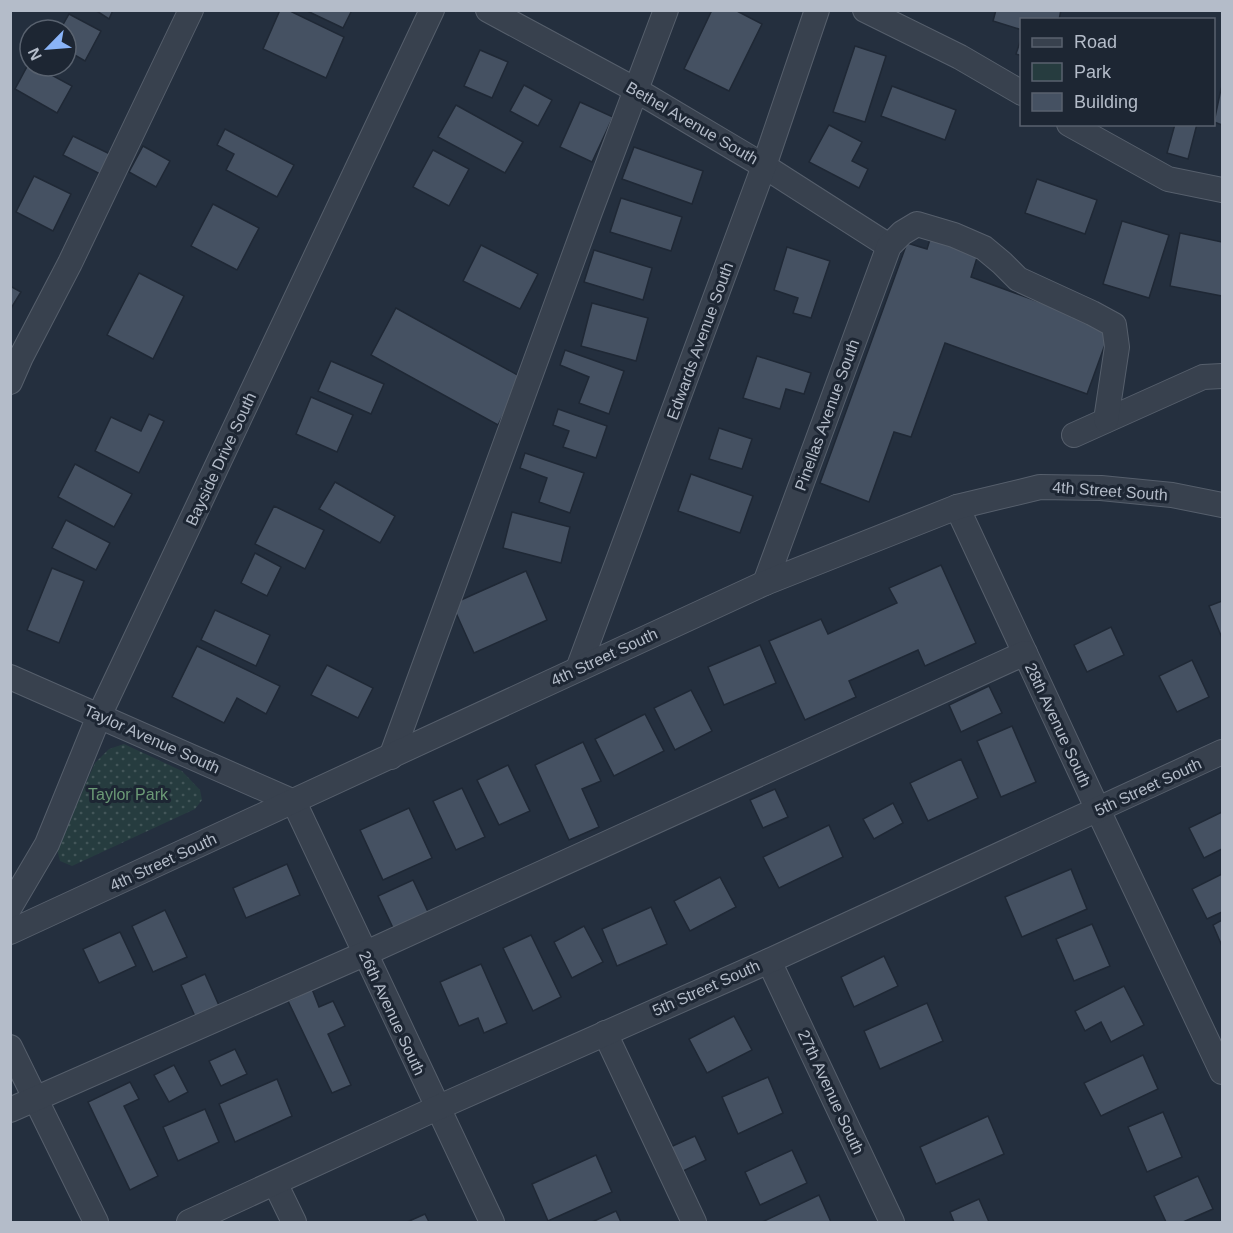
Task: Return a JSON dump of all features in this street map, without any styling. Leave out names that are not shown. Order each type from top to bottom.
[{"type":"street","points":[[10,382],[70,263],[191,10]]},
{"type":"street","name":"Bayside Drive South","points":[[10,908],[47,843],[99,716],[432,10]]},
{"type":"street","name":"Bethel Avenue South","points":[[488,10],[636,90],[764,166],[889,246]]},
{"type":"street","points":[[391,757],[666,10]]},
{"type":"street","name":"Edwards Avenue South","points":[[578,669],[764,166],[817,10]]},
{"type":"street","points":[[865,10],[960,57],[1020,92]]},
{"type":"street","points":[[1073,126],[1168,179],[1222,190]]},
{"type":"street","points":[[889,246],[902,233],[917,224],[954,235],[984,248],[1018,279],[1114,325],[1117,347],[1106,420]]},
{"type":"street","name":"Pinellas Avenue South","points":[[765,583],[889,246]]},
{"type":"street","points":[[1074,435],[1203,377],[1222,376]]},
{"type":"street","name":"4th Street South","points":[[10,932],[765,583],[957,507],[1040,487],[1101,488],[1172,495],[1222,505]]},
{"type":"street","name":"28th Avenue South","points":[[957,507],[1222,1072]]},
{"type":"street","points":[[10,1110],[364,954],[1025,653]]},
{"type":"street","name":"Taylor Avenue South","points":[[10,677],[294,802]]},
{"type":"street","name":"5th Street South","points":[[189,1222],[437,1108],[769,961],[1222,753]]},
{"type":"street","name":"26th Avenue South","points":[[294,802],[492,1222]]},
{"type":"street","name":"27th Avenue South","points":[[769,961],[892,1222]]},
{"type":"street","points":[[605,1033],[694,1222]]},
{"type":"street","points":[[10,1047],[96,1222]]},
{"type":"street","points":[[275,1183],[294,1222]]},
{"type":"green space","name":"Taylor Park","points":[[124,744],[182,771],[200,790],[202,800],[195,809],[72,866],[60,861],[57,849],[95,763],[109,749]]},
{"type":"building","points":[[95,10],[113,10],[109,19]]},
{"type":"building","points":[[280,10],[288,10],[344,37],[326,78],[263,49]]},
{"type":"building","points":[[305,10],[352,10],[343,28]]},
{"type":"building","points":[[712,10],[735,10],[762,24],[729,91],[684,69]]},
{"type":"building","points":[[996,10],[1061,10],[1059,18],[1020,18],[1020,29],[993,21]]},
{"type":"building","points":[[78,19],[101,31],[85,61],[78,57]]},
{"type":"building","points":[[1020,42],[1020,55],[1016,54]]},
{"type":"building","points":[[855,46],[886,56],[865,122],[833,112]]},
{"type":"building","points":[[480,50],[508,62],[492,98],[464,86]]},
{"type":"building","points":[[21,78],[57,78],[72,86],[57,113],[15,89]]},
{"type":"building","points":[[524,85],[552,100],[538,126],[510,111]]},
{"type":"building","points":[[892,86],[956,110],[945,140],[881,116]]},
{"type":"building","points":[[1221,89],[1222,125],[1215,122]]},
{"type":"building","points":[[580,102],[613,117],[592,162],[560,147]]},
{"type":"building","points":[[456,105],[523,142],[505,173],[438,137]]},
{"type":"building","points":[[829,125],[862,142],[852,161],[868,169],[859,188],[809,162]]},
{"type":"building","points":[[1174,126],[1196,126],[1188,159],[1167,153]]},
{"type":"building","points":[[225,129],[294,165],[277,197],[226,170],[234,154],[217,145]]},
{"type":"building","points":[[73,136],[112,155],[102,175],[63,155]]},
{"type":"building","points":[[143,146],[170,161],[156,187],[129,172]]},
{"type":"building","points":[[634,147],[703,171],[692,204],[622,179]]},
{"type":"building","points":[[433,150],[469,169],[449,206],[413,187]]},
{"type":"building","points":[[34,176],[71,194],[53,231],[16,212]]},
{"type":"building","points":[[1037,179],[1097,200],[1085,234],[1025,213]]},
{"type":"building","points":[[621,198],[682,217],[671,251],[610,232]]},
{"type":"building","points":[[213,204],[259,228],[237,270],[191,246]]},
{"type":"building","points":[[1122,221],[1169,235],[1149,298],[1103,284]]},
{"type":"building","points":[[932,233],[979,251],[971,277],[1111,328],[1087,394],[945,343],[911,437],[894,432],[869,502],[820,483],[907,243],[927,249]]},
{"type":"building","points":[[1180,233],[1222,242],[1222,296],[1170,286]]},
{"type":"building","points":[[481,245],[538,274],[520,309],[463,281]]},
{"type":"building","points":[[787,247],[830,261],[811,318],[793,313],[798,298],[774,290]]},
{"type":"building","points":[[594,250],[652,268],[643,300],[584,282]]},
{"type":"building","points":[[139,273],[184,296],[153,359],[107,335]]},
{"type":"building","points":[[10,286],[21,292],[10,310]]},
{"type":"building","points":[[592,303],[648,318],[636,361],[581,346]]},
{"type":"building","points":[[396,308],[523,378],[498,425],[371,355]]},
{"type":"building","points":[[565,350],[624,371],[609,414],[579,403],[589,377],[560,365]]},
{"type":"building","points":[[757,356],[811,373],[804,394],[786,389],[780,409],[743,398]]},
{"type":"building","points":[[331,361],[384,384],[371,414],[318,391]]},
{"type":"building","points":[[311,397],[353,415],[337,452],[296,434]]},
{"type":"building","points":[[558,409],[607,426],[596,458],[563,447],[569,431],[553,425]]},
{"type":"building","points":[[149,414],[164,421],[139,473],[95,451],[111,417],[141,431]]},
{"type":"building","points":[[719,428],[752,439],[742,469],[709,459]]},
{"type":"building","points":[[525,453],[584,473],[570,513],[539,502],[547,478],[520,468]]},
{"type":"building","points":[[75,464],[132,494],[114,527],[58,497]]},
{"type":"building","points":[[691,474],[753,496],[740,533],[678,511]]},
{"type":"building","points":[[335,482],[395,516],[380,543],[319,509]]},
{"type":"building","points":[[274,506],[324,530],[305,569],[255,544]]},
{"type":"building","points":[[512,512],[570,527],[561,563],[503,548]]},
{"type":"building","points":[[66,520],[110,543],[96,570],[52,548]]},
{"type":"building","points":[[255,553],[281,567],[267,596],[241,583]]},
{"type":"building","points":[[941,565],[976,643],[925,666],[918,650],[849,681],[856,697],[805,720],[769,641],[821,619],[828,634],[897,603],[889,588]]},
{"type":"building","points":[[52,568],[84,581],[59,643],[27,630]]},
{"type":"building","points":[[526,571],[547,620],[474,653],[452,604]]},
{"type":"building","points":[[1222,601],[1222,638],[1209,606]]},
{"type":"building","points":[[215,610],[270,635],[256,666],[201,640]]},
{"type":"building","points":[[1111,627],[1124,655],[1087,672],[1074,645]]},
{"type":"building","points":[[760,645],[776,683],[724,705],[708,667]]},
{"type":"building","points":[[197,646],[280,686],[266,714],[237,698],[224,723],[172,697]]},
{"type":"building","points":[[1192,660],[1209,697],[1177,712],[1159,676]]},
{"type":"building","points":[[327,665],[373,688],[358,718],[311,695]]},
{"type":"building","points":[[989,686],[1002,713],[961,732],[949,705]]},
{"type":"building","points":[[691,690],[712,731],[675,750],[654,708]]},
{"type":"building","points":[[645,714],[664,751],[614,776],[595,739]]},
{"type":"building","points":[[1012,726],[1036,782],[1001,797],[977,741]]},
{"type":"building","points":[[583,742],[601,781],[582,789],[599,827],[569,840],[535,765]]},
{"type":"building","points":[[961,759],[978,798],[928,821],[910,783]]},
{"type":"building","points":[[508,765],[530,811],[499,825],[477,780]]},
{"type":"building","points":[[462,788],[485,837],[456,850],[433,801]]},
{"type":"building","points":[[775,789],[788,817],[763,828],[750,800]]},
{"type":"building","points":[[893,803],[903,823],[874,839],[863,819]]},
{"type":"building","points":[[409,808],[432,858],[383,880],[360,830]]},
{"type":"building","points":[[1222,812],[1222,849],[1204,858],[1189,828]]},
{"type":"building","points":[[829,825],[843,857],[779,888],[763,857]]},
{"type":"building","points":[[287,864],[300,895],[246,918],[233,888]]},
{"type":"building","points":[[1071,869],[1087,909],[1022,937],[1005,897]]},
{"type":"building","points":[[1222,874],[1222,912],[1207,919],[1192,889]]},
{"type":"building","points":[[720,877],[736,907],[690,931],[674,901]]},
{"type":"building","points":[[413,880],[429,914],[394,930],[378,896]]},
{"type":"building","points":[[651,907],[667,944],[617,966],[602,929]]},
{"type":"building","points":[[165,910],[187,957],[153,972],[132,926]]},
{"type":"building","points":[[1222,920],[1222,946],[1213,925]]},
{"type":"building","points":[[1092,924],[1110,966],[1074,981],[1056,939]]},
{"type":"building","points":[[584,926],[603,962],[572,978],[554,942]]},
{"type":"building","points":[[120,932],[136,966],[99,983],[83,949]]},
{"type":"building","points":[[531,935],[561,997],[533,1011],[503,948]]},
{"type":"building","points":[[884,956],[898,986],[854,1007],[841,977]]},
{"type":"building","points":[[481,964],[507,1023],[484,1033],[478,1018],[459,1026],[440,982]]},
{"type":"building","points":[[205,974],[221,1010],[197,1021],[181,985]]},
{"type":"building","points":[[1124,986],[1144,1025],[1111,1042],[1101,1022],[1085,1031],[1075,1011]]},
{"type":"building","points":[[312,989],[319,1007],[333,1001],[345,1026],[328,1034],[351,1085],[332,1093],[288,1001]]},
{"type":"building","points":[[927,1003],[943,1041],[880,1069],[864,1031]]},
{"type":"building","points":[[734,1016],[752,1050],[707,1073],[689,1039]]},
{"type":"building","points":[[235,1049],[247,1074],[221,1086],[209,1061]]},
{"type":"building","points":[[1143,1055],[1158,1089],[1101,1116],[1084,1083]]},
{"type":"building","points":[[174,1065],[188,1092],[169,1102],[154,1075]]},
{"type":"building","points":[[768,1077],[783,1113],[738,1134],[722,1097]]},
{"type":"building","points":[[277,1079],[292,1116],[235,1142],[219,1104]]},
{"type":"building","points":[[130,1082],[139,1099],[124,1106],[158,1176],[130,1190],[88,1102]]},
{"type":"building","points":[[205,1109],[219,1142],[178,1161],[163,1127]]},
{"type":"building","points":[[1163,1112],[1182,1157],[1147,1172],[1128,1127]]},
{"type":"building","points":[[988,1116],[1004,1154],[936,1184],[920,1147]]},
{"type":"building","points":[[695,1136],[706,1160],[677,1174],[666,1149]]},
{"type":"building","points":[[792,1150],[807,1183],[760,1205],[745,1172]]},
{"type":"building","points":[[596,1155],[612,1192],[548,1221],[532,1184]]},
{"type":"building","points":[[1198,1176],[1213,1209],[1183,1222],[1166,1222],[1154,1196]]},
{"type":"building","points":[[819,1195],[831,1222],[762,1222]]},
{"type":"building","points":[[979,1199],[989,1222],[954,1222],[950,1212]]},
{"type":"building","points":[[616,1211],[621,1222],[592,1222]]},
{"type":"building","points":[[425,1214],[429,1222],[407,1222]]}]
